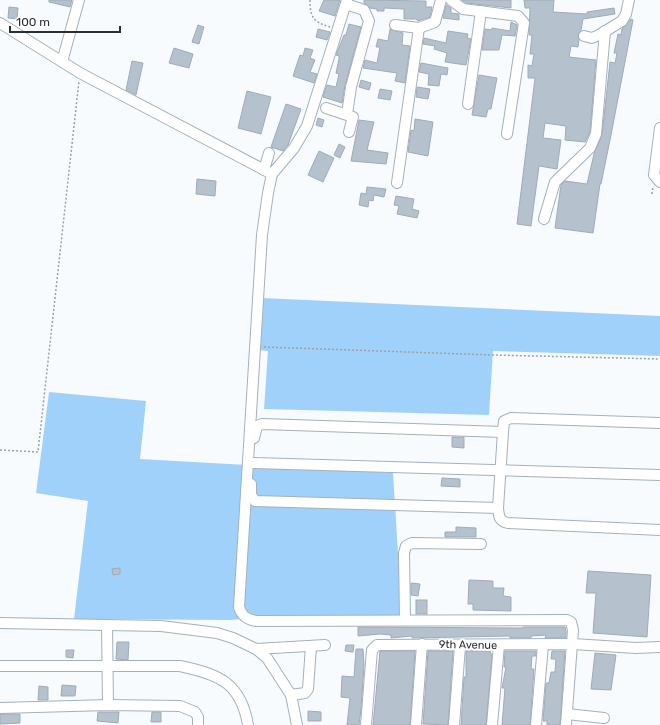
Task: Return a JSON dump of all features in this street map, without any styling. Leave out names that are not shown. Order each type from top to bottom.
[{"type":"street","points":[[62,62],[79,0]]},
{"type":"street","points":[[395,25],[419,28],[435,22],[441,0]]},
{"type":"street","points":[[451,0],[463,9],[518,16],[524,23],[507,134]]},
{"type":"street","points":[[584,36],[592,38],[622,21],[626,14],[629,0]]},
{"type":"street","points":[[268,172],[294,148],[307,126],[337,29],[347,2],[364,10],[369,21],[351,87],[347,114]]},
{"type":"street","points":[[468,104],[481,11]]},
{"type":"street","points":[[0,23],[80,73],[268,172]]},
{"type":"street","points":[[397,182],[419,28]]},
{"type":"street","points":[[544,219],[553,185],[590,148],[596,134],[605,30]]},
{"type":"street","points":[[326,108],[353,117],[349,132]]},
{"type":"street","points":[[660,128],[654,175],[660,182]]},
{"type":"street","points":[[269,153],[268,193],[262,235],[256,346],[245,484],[239,607],[241,612],[247,619],[257,620],[567,620],[572,625],[573,644],[566,725]]},
{"type":"street","points":[[660,423],[511,418],[504,421],[498,508],[499,519],[508,523],[660,530]]},
{"type":"street","points":[[498,508],[255,501],[251,495],[254,431],[257,426],[262,424],[503,432]]},
{"type":"street","points":[[252,462],[660,475]]},
{"type":"street","points":[[405,620],[404,554],[406,546],[412,543],[482,544]]},
{"type":"street","points":[[0,624],[161,626],[217,633],[256,649],[267,658],[291,695],[297,725]]},
{"type":"street","points":[[107,625],[108,705]]},
{"type":"street","points":[[416,725],[422,644]]},
{"type":"street","name":"9th Avenue","points":[[366,725],[372,650],[377,645],[422,644],[460,646],[543,646],[573,644],[660,648]]},
{"type":"street","points":[[256,649],[325,645]]},
{"type":"street","points":[[492,725],[499,645]]},
{"type":"street","points":[[291,695],[305,694],[308,689],[311,646]]},
{"type":"street","points":[[454,725],[460,646]]},
{"type":"street","points":[[536,725],[543,646]]},
{"type":"street","points":[[0,666],[180,666],[207,671],[221,678],[235,692],[245,708],[248,725]]},
{"type":"street","points":[[0,708],[108,705],[186,707],[195,712],[198,717],[198,725]]},
{"type":"street","points":[[567,714],[604,718]]},
{"type":"path","points":[[310,0],[310,13],[312,17],[319,23],[337,29]]},
{"type":"path","points":[[0,450],[38,452],[80,73]]},
{"type":"path","points":[[256,346],[493,355],[660,359]]},
{"type":"shaded area","points":[[262,298],[660,316],[660,356],[493,351],[489,415],[264,409],[268,351],[259,350]]},
{"type":"shaded area","points":[[49,392],[146,401],[140,459],[393,473],[402,617],[257,618],[230,620],[74,619],[88,501],[36,493]]},
{"type":"building","points":[[49,0],[72,0],[70,7],[49,2]]},
{"type":"building","points":[[324,0],[340,0],[335,16],[319,11]]},
{"type":"building","points":[[364,0],[426,1],[426,7],[432,7],[430,17],[418,21],[416,19],[404,19],[404,9],[384,8],[384,11],[377,11],[377,9],[370,8],[364,3]]},
{"type":"building","points":[[462,0],[511,0],[511,8],[466,3]]},
{"type":"building","points":[[524,0],[554,0],[553,12],[587,14],[587,12],[614,8],[615,14],[583,19],[581,30],[578,35],[578,47],[571,46],[569,57],[596,60],[590,132],[585,142],[565,140],[566,126],[545,123],[543,138],[561,140],[557,169],[539,166],[531,226],[517,224],[535,78],[528,78],[528,65],[532,66],[534,54],[530,54],[532,35],[529,35],[530,8],[525,8]]},
{"type":"building","points":[[446,5],[451,8],[451,13],[459,14],[459,20],[443,18]]},
{"type":"building","points":[[9,7],[18,8],[17,19],[8,18]]},
{"type":"building","points":[[631,19],[633,20],[600,184],[593,233],[555,228],[561,185],[565,181],[587,184],[594,154],[602,135],[610,62],[615,63],[617,53],[614,53],[618,34],[621,35],[622,29]]},
{"type":"building","points":[[511,22],[517,25],[515,36],[502,35],[499,50],[482,50],[485,29],[492,30],[492,28],[510,31]]},
{"type":"building","points":[[349,24],[361,27],[345,85],[342,103],[323,97],[327,85],[336,87],[339,74],[336,73],[339,56],[336,55],[344,35],[346,35]]},
{"type":"building","points":[[198,25],[204,27],[199,44],[192,42]]},
{"type":"building","points":[[318,29],[330,32],[327,40],[316,37]]},
{"type":"building","points":[[390,29],[403,33],[402,45],[410,46],[405,83],[395,81],[397,73],[363,68],[365,60],[377,63],[380,47],[376,47],[378,39],[388,41]]},
{"type":"building","points":[[448,31],[468,34],[467,38],[471,39],[466,65],[445,62],[447,53],[434,49],[435,46],[423,44],[424,38],[446,43]]},
{"type":"building","points":[[174,48],[193,54],[189,68],[169,63]]},
{"type":"building","points":[[305,48],[313,50],[310,58],[315,60],[310,72],[317,74],[314,83],[293,76],[300,55],[303,56]]},
{"type":"building","points":[[132,61],[143,63],[136,95],[126,90]]},
{"type":"building","points":[[421,63],[448,68],[447,75],[441,74],[439,86],[428,85],[429,74],[419,72]]},
{"type":"building","points":[[479,75],[497,78],[491,109],[488,109],[486,117],[472,115]]},
{"type":"building","points":[[361,80],[371,83],[369,90],[359,87]]},
{"type":"building","points":[[417,87],[430,89],[428,99],[416,97]]},
{"type":"building","points":[[380,89],[392,91],[390,100],[378,98]]},
{"type":"building","points":[[247,91],[271,97],[261,134],[238,128]]},
{"type":"building","points":[[286,104],[301,109],[288,145],[283,151],[271,147]]},
{"type":"building","points":[[318,118],[324,120],[322,127],[316,125]]},
{"type":"building","points":[[415,119],[433,122],[428,156],[408,152],[411,130],[414,131]]},
{"type":"building","points":[[359,120],[374,122],[367,150],[388,153],[386,164],[351,161]]},
{"type":"building","points":[[339,144],[345,147],[340,158],[334,155]]},
{"type":"building","points":[[319,151],[334,158],[323,182],[308,175]]},
{"type":"building","points":[[197,179],[216,181],[215,196],[196,194]]},
{"type":"building","points":[[367,187],[386,189],[384,197],[374,195],[373,201],[369,200],[368,207],[359,205],[361,193],[366,194]]},
{"type":"building","points":[[396,196],[414,199],[412,209],[419,211],[417,218],[397,214],[399,206],[394,205]]},
{"type":"building","points":[[452,437],[464,437],[464,448],[452,447]]},
{"type":"building","points":[[442,478],[460,479],[460,487],[441,486]]},
{"type":"building","points":[[456,527],[476,528],[476,537],[445,537],[445,532],[456,532]]},
{"type":"building","points":[[120,568],[120,574],[113,575],[112,569]]},
{"type":"building","points":[[588,571],[651,575],[647,637],[593,633],[596,593],[586,593]]},
{"type":"building","points":[[469,580],[493,581],[493,588],[504,588],[503,596],[511,597],[511,611],[473,610],[473,604],[468,604]]},
{"type":"building","points":[[411,583],[420,584],[418,596],[411,595]]},
{"type":"building","points":[[416,600],[427,600],[427,614],[416,614]]},
{"type":"building","points":[[358,627],[565,627],[566,638],[545,638],[546,635],[531,636],[531,638],[510,638],[510,636],[412,638],[412,636],[391,638],[391,635],[380,634],[358,636]]},
{"type":"building","points":[[117,642],[129,642],[128,660],[116,659]]},
{"type":"building","points":[[346,645],[354,645],[353,652],[345,651]]},
{"type":"building","points":[[356,649],[363,649],[364,665],[361,709],[359,725],[347,725],[350,698],[341,697],[342,676],[354,677]]},
{"type":"building","points":[[66,650],[74,650],[73,658],[66,657]]},
{"type":"building","points":[[380,651],[415,651],[410,725],[373,725]]},
{"type":"building","points":[[428,651],[453,651],[448,725],[423,724]]},
{"type":"building","points":[[466,651],[490,651],[492,656],[486,725],[461,725],[464,677],[466,677]]},
{"type":"building","points":[[505,651],[536,651],[536,656],[532,656],[531,669],[534,669],[530,725],[502,725],[505,688],[502,688],[506,667],[504,667]]},
{"type":"building","points":[[552,651],[565,651],[560,725],[547,725],[547,721],[543,721],[546,683],[549,683],[551,672],[555,672],[556,659],[551,659]]},
{"type":"building","points":[[595,653],[616,655],[611,690],[591,689]]},
{"type":"building","points":[[62,685],[76,686],[75,696],[61,696]]},
{"type":"building","points":[[39,686],[48,687],[48,700],[38,700]]},
{"type":"building","points":[[308,711],[321,712],[321,721],[308,721]]},
{"type":"building","points":[[98,712],[119,712],[118,723],[97,721]]},
{"type":"building","points":[[152,712],[161,712],[161,722],[151,722]]},
{"type":"building","points":[[0,714],[20,714],[20,723],[0,724]]}]
